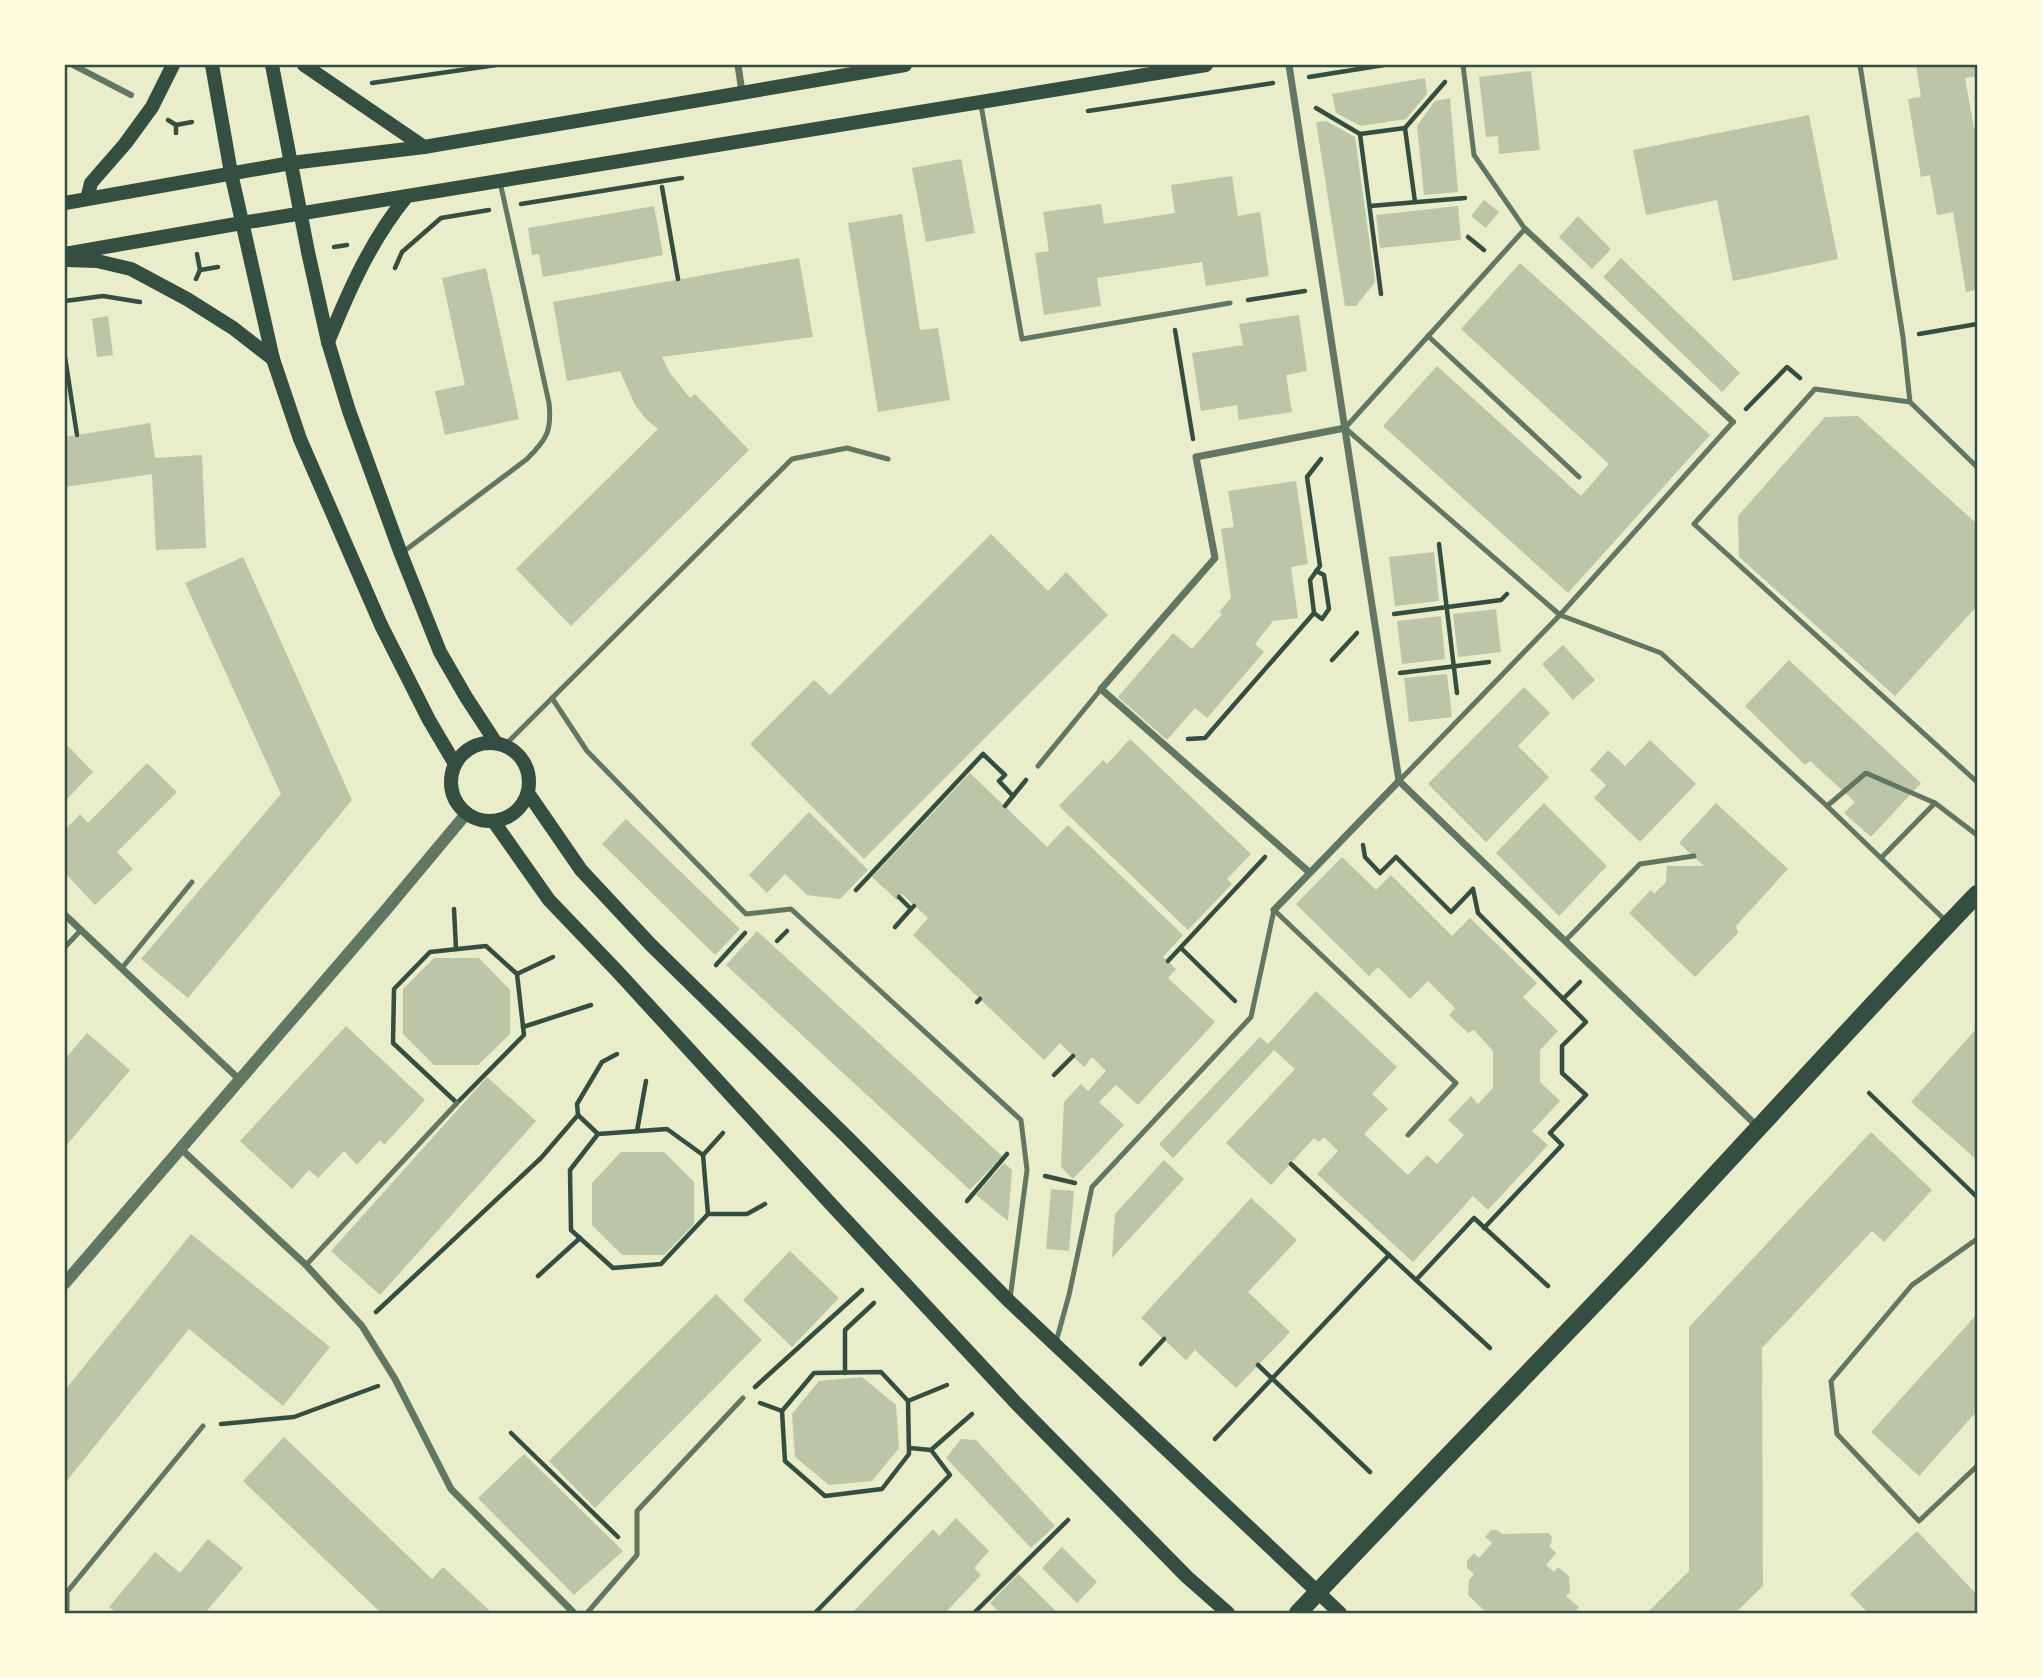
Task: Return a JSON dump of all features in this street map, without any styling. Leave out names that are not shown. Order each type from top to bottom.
[{"type":"main road","points":[[87,199],[91,183],[125,144],[152,107],[173,65]]},
{"type":"main road","points":[[212,65],[231,173],[272,359],[300,439],[381,625],[429,720],[455,764]]},
{"type":"main road","points":[[272,65],[328,342],[349,411],[440,652],[500,744]]},
{"type":"main road","points":[[304,65],[424,147]]},
{"type":"main road","points":[[65,204],[291,163],[424,147],[905,65]]},
{"type":"main road","points":[[65,254],[1206,65]]},
{"type":"main road","points":[[328,342],[368,254],[393,213],[407,197]]},
{"type":"main road","points":[[65,260],[97,261],[131,269],[233,328],[272,359]]},
{"type":"main road","points":[[500,744],[515,751],[523,759],[530,781],[528,793],[516,813],[505,819],[494,822],[475,819],[458,806],[453,796],[451,785],[455,764],[460,756],[477,745],[500,744]]},
{"type":"main road","points":[[528,793],[581,870],[650,945],[847,1137],[1010,1302],[1340,1613]]},
{"type":"main road","points":[[494,822],[549,900],[1016,1404],[1187,1577],[1228,1613]]},
{"type":"main road","points":[[1298,1613],[1639,1256],[1977,894]]},
{"type":"street","points":[[72,65],[131,95]]},
{"type":"street","points":[[738,65],[742,92]]},
{"type":"street","points":[[1289,65],[1399,781],[1758,1127]]},
{"type":"street","points":[[1525,229],[1733,422]]},
{"type":"street","points":[[1309,873],[1101,689],[1215,558],[1196,457],[1345,428]]},
{"type":"street","points":[[1274,910],[1399,781]]},
{"type":"street","points":[[65,1283],[386,911],[466,814]]},
{"type":"street","points":[[65,915],[240,1080]]},
{"type":"street","points":[[181,1149],[306,1265],[362,1325],[395,1379],[451,1489],[574,1613]]},
{"type":"lane","points":[[1463,65],[1474,156],[1525,229],[1345,428],[1560,615],[1661,653],[1827,806],[1949,924]]},
{"type":"lane","points":[[1860,65],[1903,337],[1910,402]]},
{"type":"lane","points":[[981,102],[1022,340],[1230,303]]},
{"type":"lane","points":[[401,554],[527,459],[543,444],[551,422],[500,181]]},
{"type":"lane","points":[[1428,336],[1579,477]]},
{"type":"lane","points":[[1977,467],[1910,402],[1815,389],[1694,524],[1977,782]]},
{"type":"lane","points":[[1399,781],[1560,615],[1733,422]]},
{"type":"lane","points":[[500,744],[552,698],[792,459],[847,448],[888,459]]},
{"type":"lane","points":[[1038,766],[1101,689]]},
{"type":"lane","points":[[552,698],[587,751],[746,915],[791,909],[1021,1120],[1027,1170],[1010,1302]]},
{"type":"lane","points":[[1827,806],[1866,773],[1935,803],[1977,835]]},
{"type":"lane","points":[[1881,858],[1935,803]]},
{"type":"lane","points":[[1565,941],[1640,864],[1694,856]]},
{"type":"lane","points":[[122,968],[192,882]]},
{"type":"lane","points":[[1055,1345],[1092,1187],[1251,1017],[1274,910]]},
{"type":"lane","points":[[1274,910],[1456,1083],[1408,1135]]},
{"type":"lane","points":[[65,947],[81,930]]},
{"type":"lane","points":[[306,1265],[457,1103]]},
{"type":"lane","points":[[1977,1239],[1912,1284],[1831,1381],[1837,1434],[1919,1521],[1977,1465]]},
{"type":"lane","points":[[587,1613],[637,1555],[637,1511],[743,1398]]},
{"type":"lane","points":[[67,1613],[67,1592],[203,1426]]},
{"type":"path","points":[[344,92],[354,86],[496,65]]},
{"type":"path","points":[[1303,78],[1356,67],[1384,65]]},
{"type":"path","points":[[1307,103],[1360,134],[1405,128],[1446,80]]},
{"type":"path","points":[[1083,112],[1268,84]]},
{"type":"path","points":[[176,133],[176,125],[192,122]]},
{"type":"path","points":[[1405,128],[1415,202]]},
{"type":"path","points":[[1360,134],[1381,293]]},
{"type":"path","points":[[395,268],[402,252],[441,218],[688,177]]},
{"type":"path","points":[[662,187],[678,279]]},
{"type":"path","points":[[1370,206],[1465,198]]},
{"type":"path","points":[[334,247],[350,244]]},
{"type":"path","points":[[197,250],[200,270],[218,267]]},
{"type":"path","points":[[1230,303],[1323,288]]},
{"type":"path","points":[[65,301],[103,296],[141,302]]},
{"type":"path","points":[[1172,313],[1196,457]]},
{"type":"path","points":[[1903,337],[1977,324]]},
{"type":"path","points":[[65,357],[77,435]]},
{"type":"path","points":[[1733,422],[1787,367],[1815,389]]},
{"type":"path","points":[[1316,570],[1324,575],[1328,609],[1322,619],[1314,613],[1310,580],[1316,570],[1320,566],[1307,477],[1321,459]]},
{"type":"path","points":[[1439,544],[1460,718]]},
{"type":"path","points":[[1391,614],[1501,600]]},
{"type":"path","points":[[1185,740],[1205,738],[1314,613]]},
{"type":"path","points":[[1332,660],[1374,616]]},
{"type":"path","points":[[1399,673],[1508,659],[1514,663]]},
{"type":"path","points":[[1259,676],[1268,678]]},
{"type":"path","points":[[856,890],[983,754],[1005,775],[999,781],[1013,796]]},
{"type":"path","points":[[1005,806],[1038,766]]},
{"type":"path","points":[[1168,961],[1277,844]]},
{"type":"path","points":[[1364,857],[1380,873],[1396,857],[1451,912],[1473,889],[1478,913],[1586,1022],[1562,1045],[1562,1073],[1586,1095],[1550,1133],[1562,1144],[1484,1227]]},
{"type":"path","points":[[895,927],[913,908],[899,897]]},
{"type":"path","points":[[454,909],[456,949]]},
{"type":"path","points":[[716,965],[745,933]]},
{"type":"path","points":[[486,946],[517,974],[524,1035],[457,1103],[393,1043],[394,989],[430,951],[456,949],[486,946]]},
{"type":"path","points":[[1181,948],[1251,1017]]},
{"type":"path","points":[[517,974],[553,957]]},
{"type":"path","points":[[523,1027],[592,1005]]},
{"type":"path","points":[[598,1134],[578,1115],[577,1104],[602,1062],[617,1054]]},
{"type":"path","points":[[1054,1074],[1073,1056]]},
{"type":"path","points":[[636,1131],[646,1081]]},
{"type":"path","points":[[1869,1093],[1977,1197]]},
{"type":"path","points":[[362,1325],[541,1158],[578,1115]]},
{"type":"path","points":[[703,1155],[667,1129],[598,1134],[570,1170],[571,1230],[613,1268],[661,1264],[708,1214],[747,1214],[765,1204]]},
{"type":"path","points":[[708,1214],[703,1155],[723,1133]]},
{"type":"path","points":[[967,1201],[1008,1154]]},
{"type":"path","points":[[1291,1164],[1490,1348]]},
{"type":"path","points":[[1045,1176],[1092,1187]]},
{"type":"path","points":[[1416,1280],[1474,1218],[1548,1286]]},
{"type":"path","points":[[538,1276],[580,1238]]},
{"type":"path","points":[[1215,1439],[1389,1255]]},
{"type":"path","points":[[743,1398],[862,1290]]},
{"type":"path","points":[[845,1373],[845,1331],[874,1303]]},
{"type":"path","points":[[1141,1364],[1164,1339]]},
{"type":"path","points":[[1258,1365],[1370,1472]]},
{"type":"path","points":[[814,1373],[845,1373],[881,1373],[908,1401],[909,1454],[883,1489],[825,1496],[785,1461],[782,1411],[814,1373]]},
{"type":"path","points":[[203,1426],[294,1417],[395,1379]]},
{"type":"path","points":[[908,1401],[947,1385]]},
{"type":"path","points":[[909,1448],[931,1450],[972,1413]]},
{"type":"path","points":[[511,1433],[637,1555]]},
{"type":"path","points":[[815,1613],[950,1475],[931,1450]]},
{"type":"path","points":[[974,1613],[1069,1520]]},
{"type":"building","points":[[1916,65],[1977,65],[1977,76],[1965,78],[1974,128],[1977,127],[1977,290],[1966,292],[1953,212],[1937,215],[1930,175],[1921,177],[1908,99],[1921,97]]},
{"type":"building","points":[[1531,71],[1540,150],[1499,154],[1498,136],[1486,137],[1479,77]]},
{"type":"building","points":[[1425,78],[1427,94],[1406,119],[1361,126],[1336,113],[1332,94]]},
{"type":"building","points":[[1450,98],[1458,192],[1424,195],[1417,126],[1435,101]]},
{"type":"building","points":[[1809,115],[1838,259],[1733,281],[1717,200],[1646,215],[1633,150]]},
{"type":"building","points":[[1326,121],[1355,137],[1375,282],[1356,306],[1345,306],[1316,122]]},
{"type":"building","points":[[961,159],[975,233],[926,242],[912,168]]},
{"type":"building","points":[[1232,176],[1238,216],[1260,212],[1269,276],[1206,286],[1202,262],[1097,278],[1101,306],[1044,315],[1035,253],[1049,251],[1043,212],[1101,204],[1104,224],[1175,213],[1171,185]]},
{"type":"building","points":[[1484,200],[1499,212],[1486,228],[1471,216]]},
{"type":"building","points":[[654,206],[663,255],[543,277],[539,254],[532,255],[528,228]]},
{"type":"building","points":[[1458,206],[1461,240],[1380,248],[1376,215]]},
{"type":"building","points":[[902,214],[920,330],[938,328],[950,400],[878,412],[848,223]]},
{"type":"building","points":[[1578,216],[1611,249],[1592,269],[1559,237]]},
{"type":"building","points":[[799,258],[813,337],[662,357],[670,373],[690,398],[695,394],[749,450],[571,626],[516,569],[658,429],[635,405],[620,371],[567,381],[553,302]]},
{"type":"building","points":[[1621,258],[1740,373],[1722,392],[1603,277]]},
{"type":"building","points":[[1520,263],[1710,435],[1568,593],[1383,426],[1437,366],[1581,496],[1609,464],[1461,329]]},
{"type":"building","points":[[486,268],[519,419],[445,435],[435,391],[465,385],[442,278]]},
{"type":"building","points":[[1299,315],[1307,371],[1286,375],[1292,412],[1239,420],[1237,405],[1201,411],[1192,353],[1243,345],[1239,324]]},
{"type":"building","points":[[108,316],[113,355],[97,357],[92,319]]},
{"type":"building","points":[[1858,416],[1977,524],[1977,606],[1895,696],[1739,557],[1738,516],[1825,417]]},
{"type":"building","points":[[150,423],[155,458],[202,455],[206,548],[156,550],[152,474],[65,487],[65,437]]},
{"type":"building","points":[[1296,481],[1308,564],[1291,567],[1298,618],[1273,621],[1255,644],[1264,652],[1207,718],[1195,708],[1167,740],[1118,697],[1173,633],[1192,649],[1222,614],[1219,612],[1231,598],[1221,529],[1234,527],[1228,491]]},
{"type":"building","points":[[991,534],[1048,591],[1066,572],[1108,615],[864,859],[750,744],[814,680],[830,695]]},
{"type":"building","points":[[1434,552],[1439,601],[1395,606],[1389,557]]},
{"type":"building","points":[[243,557],[352,800],[188,998],[141,959],[281,794],[185,583]]},
{"type":"building","points":[[1496,609],[1501,652],[1458,657],[1453,614]]},
{"type":"building","points":[[1441,616],[1445,659],[1402,664],[1397,621]]},
{"type":"building","points":[[1563,645],[1595,680],[1573,700],[1542,664]]},
{"type":"building","points":[[1789,660],[1921,783],[1871,837],[1844,813],[1855,802],[1810,761],[1805,765],[1745,706]]},
{"type":"building","points":[[1447,674],[1452,717],[1409,722],[1404,678]]},
{"type":"building","points":[[1524,687],[1550,713],[1518,746],[1549,777],[1486,842],[1428,784]]},
{"type":"building","points":[[1130,739],[1251,854],[1227,879],[1232,884],[1188,930],[1059,806],[1103,760],[1107,764]]},
{"type":"building","points":[[1650,740],[1696,784],[1640,842],[1594,798],[1606,785],[1590,770],[1608,750],[1625,766]]},
{"type":"building","points":[[68,746],[93,772],[65,801],[65,750]]},
{"type":"building","points":[[147,763],[177,792],[117,852],[133,869],[95,905],[65,873],[65,830],[80,814],[88,823]]},
{"type":"building","points":[[970,773],[1047,847],[1068,825],[1183,935],[1163,957],[1176,969],[1168,978],[1215,1022],[1138,1105],[1116,1085],[1099,1102],[1124,1125],[1073,1179],[1061,1167],[1064,1102],[1081,1084],[1088,1091],[1106,1071],[1092,1057],[1084,1067],[1060,1043],[1044,1060],[913,935],[928,918],[902,894],[897,900],[872,877]]},
{"type":"building","points":[[1544,803],[1607,866],[1559,916],[1496,853]]},
{"type":"building","points":[[1716,803],[1788,869],[1736,926],[1738,933],[1695,977],[1629,913],[1651,890],[1654,894],[1666,882],[1667,866],[1704,866],[1679,843]]},
{"type":"building","points":[[809,812],[868,870],[840,899],[807,895],[785,874],[767,893],[749,875]]},
{"type":"building","points":[[626,819],[740,929],[715,955],[602,844]]},
{"type":"building","points":[[1342,857],[1376,890],[1391,875],[1452,936],[1470,918],[1537,983],[1523,997],[1558,1031],[1540,1050],[1540,1082],[1560,1101],[1532,1131],[1548,1145],[1488,1210],[1473,1196],[1413,1262],[1317,1174],[1338,1151],[1324,1137],[1319,1142],[1314,1138],[1271,1185],[1226,1143],[1295,1069],[1274,1050],[1173,1158],[1159,1144],[1260,1037],[1268,1044],[1316,991],[1397,1067],[1372,1094],[1388,1109],[1364,1134],[1408,1175],[1427,1155],[1437,1164],[1464,1135],[1448,1120],[1471,1096],[1478,1104],[1493,1088],[1493,1051],[1474,1030],[1468,1033],[1449,1015],[1455,1008],[1428,981],[1410,999],[1378,967],[1369,976],[1296,904]]},
{"type":"building","points":[[757,931],[1002,1156],[970,1190],[726,965]]},
{"type":"building","points":[[434,958],[479,958],[510,990],[510,1034],[478,1065],[434,1065],[403,1034],[403,989]]},
{"type":"building","points":[[346,1026],[425,1100],[384,1145],[380,1140],[357,1165],[344,1151],[318,1178],[309,1170],[292,1189],[240,1141]]},
{"type":"building","points":[[1977,1028],[1977,1160],[1911,1102]]},
{"type":"building","points":[[87,1033],[130,1070],[65,1147],[65,1059]]},
{"type":"building","points":[[487,1077],[536,1121],[380,1295],[331,1251]]},
{"type":"building","points":[[1871,1132],[1932,1190],[1884,1242],[1872,1231],[1762,1348],[1763,1586],[1735,1613],[1647,1613],[1689,1571],[1689,1327]]},
{"type":"building","points":[[621,1152],[664,1152],[694,1182],[694,1224],[664,1255],[622,1255],[592,1225],[592,1183]]},
{"type":"building","points":[[1164,1160],[1184,1179],[1112,1258],[1115,1214]]},
{"type":"building","points":[[1004,1163],[1012,1170],[1008,1221],[976,1195]]},
{"type":"building","points":[[1051,1189],[1074,1191],[1069,1251],[1046,1249]]},
{"type":"building","points":[[1251,1198],[1297,1240],[1248,1292],[1290,1332],[1236,1388],[1195,1350],[1186,1360],[1141,1318]]},
{"type":"building","points":[[191,1234],[330,1347],[283,1406],[189,1329],[65,1483],[65,1390]]},
{"type":"building","points":[[790,1251],[839,1298],[792,1347],[743,1300]]},
{"type":"building","points":[[716,1294],[762,1340],[595,1508],[549,1461]]},
{"type":"building","points":[[1977,1314],[1977,1411],[1919,1476],[1871,1432]]},
{"type":"building","points":[[862,1377],[896,1405],[899,1448],[872,1481],[829,1485],[795,1457],[792,1414],[819,1381]]},
{"type":"building","points":[[284,1437],[432,1579],[443,1567],[492,1613],[381,1613],[243,1481]]},
{"type":"building","points":[[961,1439],[976,1440],[1055,1526],[1031,1548],[946,1458]]},
{"type":"building","points":[[524,1454],[623,1551],[574,1595],[478,1498]]},
{"type":"building","points":[[956,1518],[989,1551],[974,1568],[981,1575],[945,1613],[852,1613],[933,1529],[939,1536]]},
{"type":"building","points":[[1491,1530],[1502,1534],[1548,1533],[1552,1537],[1549,1546],[1556,1553],[1546,1565],[1554,1572],[1558,1567],[1569,1576],[1570,1592],[1566,1596],[1579,1607],[1574,1613],[1487,1613],[1468,1595],[1469,1580],[1474,1574],[1467,1568],[1467,1561],[1474,1553],[1479,1558],[1492,1543],[1485,1537]]},
{"type":"building","points":[[1917,1531],[1977,1595],[1977,1613],[1868,1613],[1850,1594]]},
{"type":"building","points":[[208,1539],[243,1568],[205,1613],[117,1613],[109,1607],[155,1552],[180,1573]]},
{"type":"building","points":[[1062,1547],[1097,1582],[1077,1603],[1042,1568]]},
{"type":"building","points":[[1018,1574],[1058,1613],[1000,1613],[990,1603]]}]
